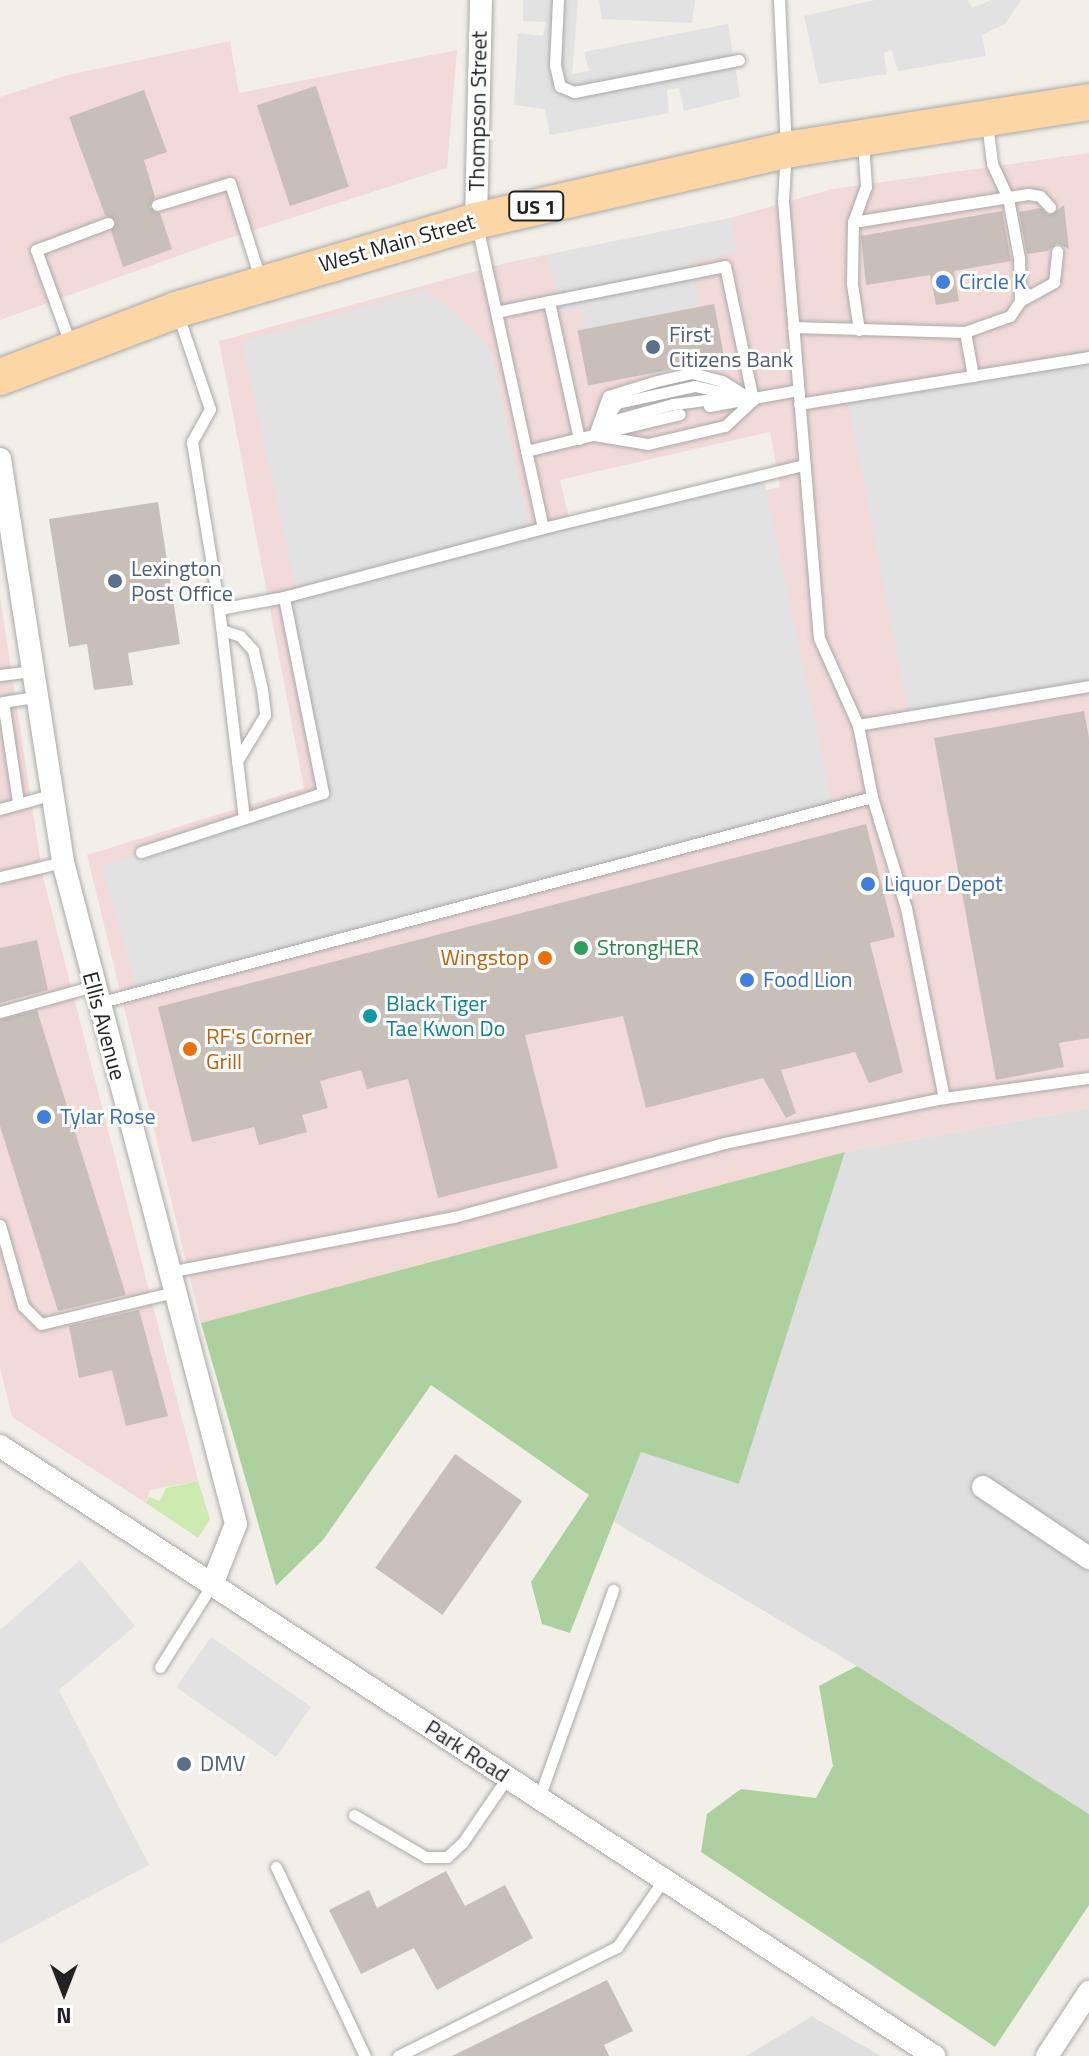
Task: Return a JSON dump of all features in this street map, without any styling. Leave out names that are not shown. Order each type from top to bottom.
[{"type":"main road","name":"West Main Street","points":[[0,377],[176,310],[476,221],[786,150],[1089,102]]},
{"type":"street","name":"Thompson Street","points":[[476,221],[481,0]]},
{"type":"street","name":"Ellis Avenue","points":[[0,459],[34,697],[63,862],[236,1524],[213,1582]]},
{"type":"street","name":"Park Road","points":[[0,1446],[213,1582],[934,2056]]},
{"type":"street","points":[[983,1487],[1089,1558]]},
{"type":"street","points":[[1047,2056],[1089,1992]]},
{"type":"lane","points":[[558,0],[555,65],[560,86],[574,92],[739,60]]},
{"type":"lane","points":[[779,0],[786,150],[783,201],[819,638],[858,725],[872,797],[906,908],[944,1098]]},
{"type":"lane","points":[[987,118],[992,163],[1008,198],[1019,258],[1020,301]]},
{"type":"lane","points":[[859,330],[852,284],[853,222],[866,187],[863,138]]},
{"type":"lane","points":[[157,205],[230,183],[262,282]]},
{"type":"lane","points":[[853,222],[1008,198],[1040,196],[1050,207]]},
{"type":"lane","points":[[476,221],[543,528]]},
{"type":"lane","points":[[72,349],[36,250],[108,223]]},
{"type":"lane","points":[[793,327],[965,332],[1010,316],[1020,301],[1054,282],[1057,251]]},
{"type":"lane","points":[[496,312],[725,266],[753,400]]},
{"type":"lane","points":[[549,301],[579,439]]},
{"type":"lane","points":[[176,310],[210,409],[192,442],[222,630],[244,818]]},
{"type":"lane","points":[[965,332],[973,376]]},
{"type":"lane","points":[[799,404],[1089,357]]},
{"type":"lane","points":[[594,435],[608,396],[692,373],[722,381],[753,400]]},
{"type":"lane","points":[[709,406],[798,390]]},
{"type":"lane","points":[[594,435],[615,420],[704,397],[753,400]]},
{"type":"lane","points":[[594,435],[648,444],[725,426],[753,400]]},
{"type":"lane","points":[[526,451],[680,414]]},
{"type":"lane","points":[[219,609],[284,597],[543,528],[804,465]]},
{"type":"lane","points":[[141,852],[323,793],[284,597]]},
{"type":"lane","points":[[222,630],[240,636],[253,650],[265,715],[237,761]]},
{"type":"lane","points":[[0,675],[32,671]]},
{"type":"lane","points":[[858,725],[1089,686]]},
{"type":"lane","points":[[18,802],[3,702],[34,697]]},
{"type":"lane","points":[[0,809],[50,795]]},
{"type":"lane","points":[[0,1012],[96,995],[872,797]]},
{"type":"lane","points":[[0,877],[63,862]]},
{"type":"lane","points":[[0,1225],[23,1306],[41,1324],[171,1282],[454,1217],[724,1143],[944,1098],[1089,1078]]},
{"type":"lane","points":[[160,1667],[213,1582]]},
{"type":"lane","points":[[539,1798],[613,1590]]},
{"type":"lane","points":[[354,1815],[426,1857],[447,1857],[463,1842],[507,1778]]},
{"type":"lane","points":[[276,1867],[365,2056]]},
{"type":"lane","points":[[398,2056],[617,1947],[664,1879]]},
{"type":"shaded area","points":[[523,0],[578,0],[572,74],[589,71],[584,52],[728,24],[740,97],[684,111],[679,88],[667,90],[669,113],[550,135],[545,109],[514,105],[518,33],[543,36],[546,22],[523,21]]},
{"type":"shaded area","points":[[599,0],[695,0],[692,23],[602,19]]},
{"type":"shaded area","points":[[875,0],[968,0],[972,8],[991,0],[1021,0],[1005,24],[982,35],[986,56],[898,71],[891,50],[884,53],[887,74],[819,84],[804,16]]},
{"type":"shaded area","points":[[230,41],[239,93],[457,50],[447,168],[214,243],[0,320],[0,97],[68,75]]},
{"type":"shaded area","points":[[1089,153],[1089,1108],[845,1152],[201,1323],[87,855],[304,788],[219,341],[510,262],[730,218],[832,189]],"holes":[[[770,432],[780,487],[573,536],[560,480]]]},
{"type":"shaded area","points":[[730,218],[737,253],[690,262],[700,306],[585,331],[581,308],[562,313],[547,255]]},
{"type":"shaded area","points":[[424,290],[457,314],[491,349],[530,531],[763,475],[833,807],[138,993],[102,866],[323,793],[284,597],[297,593],[242,342]]},
{"type":"shaded area","points":[[1089,357],[1089,686],[909,716],[847,397]]},
{"type":"shaded area","points":[[0,597],[43,877],[198,1481],[150,1490],[146,1503],[12,1417],[0,1367]]},
{"type":"shaded area","points":[[1089,1108],[1089,1814],[857,1666],[614,1522],[641,1452],[739,1484],[845,1152]]},
{"type":"shaded area","points":[[80,1560],[135,1626],[59,1690],[149,1865],[0,1944],[0,1630]]},
{"type":"shaded area","points":[[211,1637],[311,1707],[276,1757],[176,1687]]},
{"type":"shaded area","points":[[813,2017],[881,2056],[746,2056]]},
{"type":"green space","points":[[845,1152],[739,1484],[641,1452],[570,1633],[542,1624],[531,1582],[589,1495],[431,1385],[323,1540],[276,1586],[201,1323]]},
{"type":"green space","points":[[198,1481],[210,1519],[198,1538],[146,1503],[149,1497],[160,1501],[166,1488]]},
{"type":"green space","points":[[857,1666],[1089,1814],[1089,1905],[995,2047],[701,1852],[707,1814],[741,1789],[816,1798],[833,1766],[819,1686]]},
{"type":"building","points":[[316,86],[349,187],[290,206],[257,105]]},
{"type":"building","points":[[144,90],[167,152],[144,160],[155,197],[149,207],[160,213],[172,249],[123,267],[111,231],[116,221],[105,215],[69,117]]},
{"type":"building","points":[[1064,205],[1069,249],[1057,243],[1048,251],[1027,254],[1019,212],[1040,208],[1051,215]]},
{"type":"building","points":[[1002,211],[1011,261],[954,271],[959,301],[936,305],[930,275],[866,285],[861,236]]},
{"type":"building","name":"First Citizens Bank","points":[[714,304],[725,359],[588,385],[578,331]]},
{"type":"building","name":"Lexington Post Office","points":[[158,502],[180,644],[128,653],[133,685],[94,690],[87,644],[69,647],[49,519]]},
{"type":"building","points":[[1084,711],[1089,738],[1089,1038],[1059,1043],[1064,1067],[996,1080],[934,738]]},
{"type":"building","points":[[866,824],[895,937],[870,943],[903,1072],[869,1083],[855,1052],[781,1070],[796,1113],[786,1118],[763,1078],[646,1108],[623,1016],[525,1035],[558,1168],[438,1198],[408,1079],[367,1089],[361,1070],[320,1081],[328,1108],[302,1115],[307,1132],[259,1145],[254,1127],[192,1142],[158,1007]]},
{"type":"building","points":[[37,940],[48,990],[0,1003],[0,948]]},
{"type":"building","points":[[37,1010],[126,1295],[58,1311],[0,1126],[0,1020]]},
{"type":"building","points":[[139,1310],[168,1416],[126,1426],[112,1370],[79,1378],[69,1326]]},
{"type":"building","points":[[455,1454],[522,1501],[442,1615],[375,1568]]},
{"type":"building","points":[[446,1871],[465,1906],[505,1885],[533,1938],[437,1990],[414,1948],[361,1974],[329,1910],[369,1890],[377,1908]]},
{"type":"building","points":[[607,1980],[633,2031],[604,2045],[609,2056],[452,2056]]},
{"type":"place","name":"Circle K","points":[[943,282]]},
{"type":"place","name":"First Citizens Bank","points":[[653,347]]},
{"type":"place","name":"Lexington Post Office","points":[[115,581]]},
{"type":"place","name":"Liquor Depot","points":[[868,884]]},
{"type":"place","name":"StrongHER","points":[[581,948]]},
{"type":"place","name":"Wingstop","points":[[545,958]]},
{"type":"place","name":"Food Lion","points":[[747,980]]},
{"type":"place","name":"Black Tiger Tae Kwon Do","points":[[370,1016]]},
{"type":"place","name":"RF's Corner Grill","points":[[190,1049]]},
{"type":"place","name":"Tylar Rose","points":[[44,1117]]},
{"type":"place","name":"DMV","points":[[184,1764]]}]
